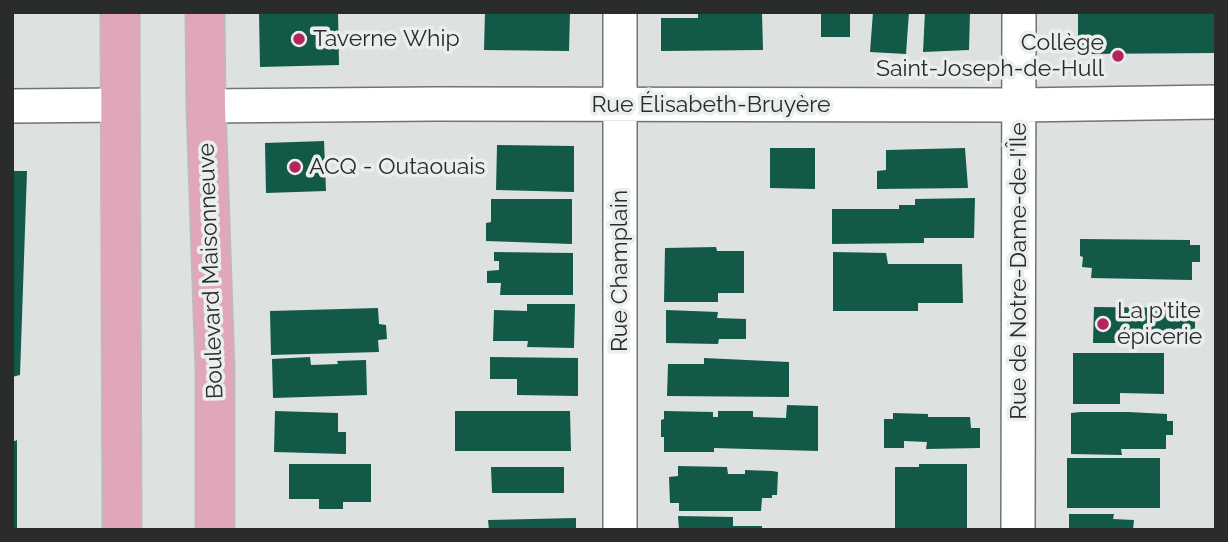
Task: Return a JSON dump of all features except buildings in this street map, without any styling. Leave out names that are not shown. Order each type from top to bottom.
[{"type":"main road","points":[[120,12],[122,530]]},
{"type":"main road","name":"Boulevard Maisonneuve","points":[[205,12],[215,370],[215,530]]},
{"type":"street","name":"Rue Champlain","points":[[620,12],[620,530]]},
{"type":"street","name":"Rue de Notre-Dame-de-I'Île","points":[[1018,530],[1019,12]]},
{"type":"street","name":"Rue Élisabeth-Bruyère","points":[[206,106],[1020,105],[1216,102]]},
{"type":"street","points":[[12,106],[120,105]]},
{"type":"place","name":"Taverne Whip","points":[[299,39]]},
{"type":"place","name":"Collège Saint-Joseph-de-Hull","points":[[1118,56]]},
{"type":"place","name":"ACQ - Outaouais","points":[[295,167]]},
{"type":"place","name":"La p'tite épicerie","points":[[1103,324]]}]
